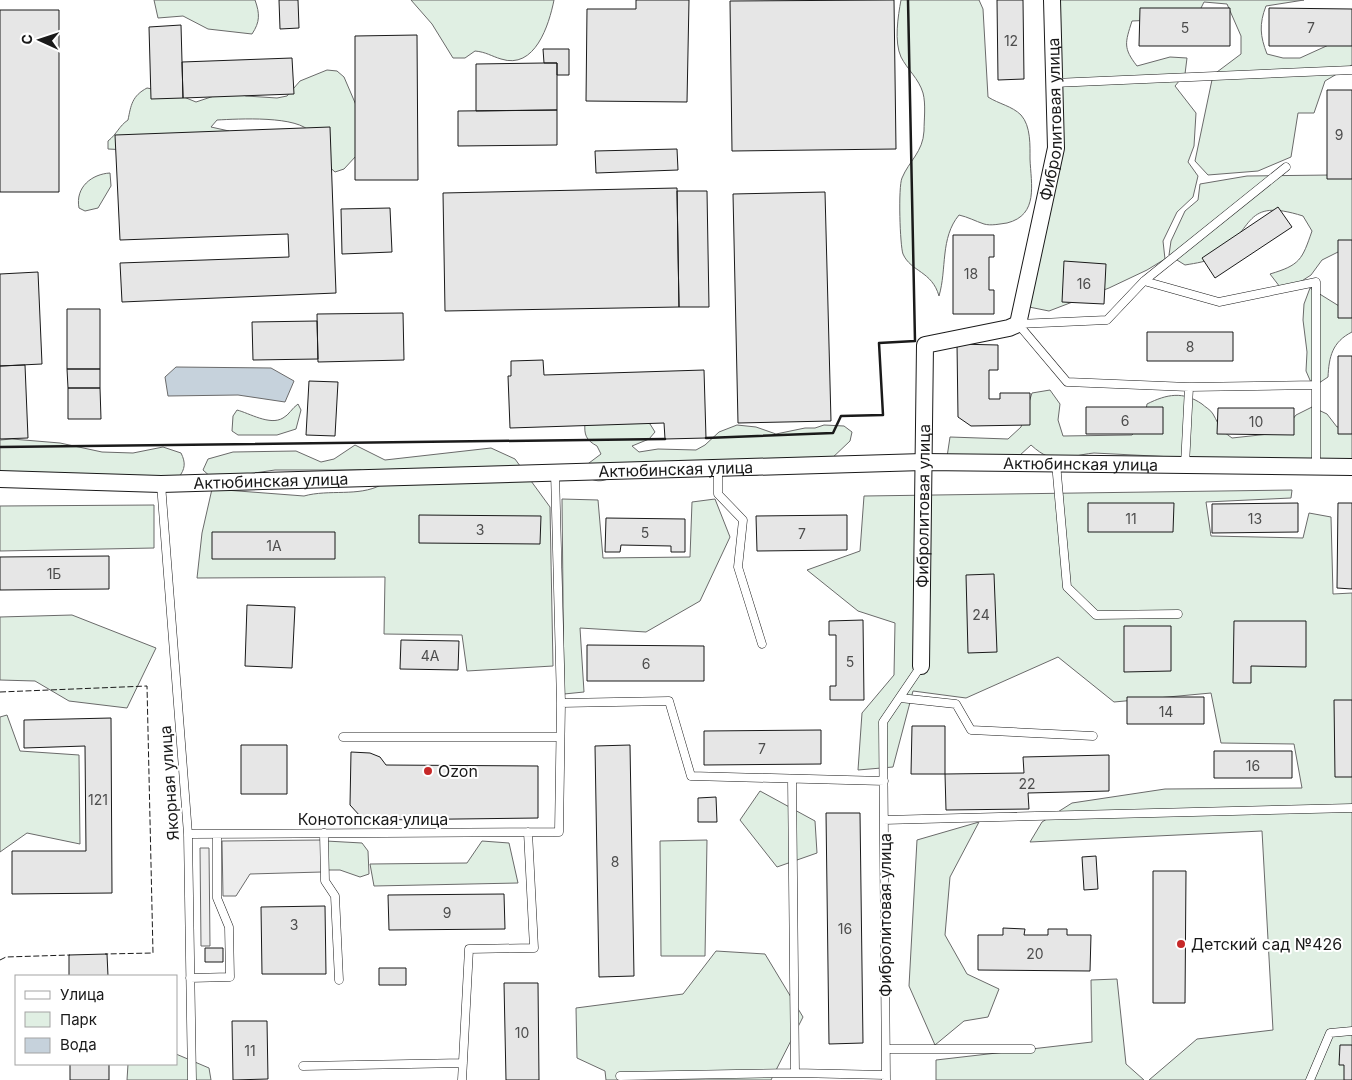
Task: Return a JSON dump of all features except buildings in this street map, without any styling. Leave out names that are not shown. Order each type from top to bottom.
[{"type":"street","name":"Фибролитовая улица","points":[[921,666],[925,345],[1009,328],[1018,324],[1056,148],[1052,0]]},
{"type":"street","name":"Актюбинская улица","points":[[0,479],[161,484],[924,462],[1352,466]]},
{"type":"lane","points":[[1054,83],[1352,70]]},
{"type":"lane","points":[[1018,324],[1107,320],[1144,281],[1286,167]]},
{"type":"lane","points":[[1144,281],[1219,302],[1316,282],[1316,466]]},
{"type":"lane","points":[[1018,324],[1067,382],[1189,387],[1316,385]]},
{"type":"lane","points":[[1185,465],[1189,387]]},
{"type":"lane","points":[[1056,463],[1067,586],[1096,615],[1178,614]]},
{"type":"lane","points":[[718,468],[718,494],[743,520],[738,567],[762,644]]},
{"type":"lane","points":[[343,737],[560,737],[561,703],[555,472]]},
{"type":"lane","name":"Якорная улица","points":[[161,484],[188,834],[192,1080]]},
{"type":"lane","name":"Фибролитовая улица","points":[[886,1077],[883,722],[921,666]]},
{"type":"lane","points":[[900,698],[956,704],[971,730],[1092,736]]},
{"type":"lane","points":[[561,703],[669,701],[691,776],[884,781]]},
{"type":"lane","name":"Конотопская улица","points":[[188,834],[559,832],[560,737]]},
{"type":"lane","points":[[792,779],[795,1073]]},
{"type":"lane","points":[[884,820],[1352,808]]},
{"type":"lane","points":[[462,1080],[469,949],[534,948],[528,832]]},
{"type":"lane","points":[[324,833],[325,881],[335,896],[339,980]]},
{"type":"lane","points":[[190,978],[230,977],[230,927],[217,898],[217,834]]},
{"type":"lane","points":[[1310,1080],[1330,1032],[1352,1031]]},
{"type":"lane","points":[[886,1049],[1031,1049]]},
{"type":"lane","points":[[304,1066],[463,1063]]},
{"type":"lane","points":[[620,1076],[795,1073],[886,1077]]},
{"type":"green space","points":[[154,0],[255,0],[258,10],[258,22],[252,34],[208,29],[183,16],[158,18]]},
{"type":"green space","points":[[411,0],[554,0],[544,33],[538,43],[523,58],[513,61],[475,51],[465,58],[453,58],[432,24]]},
{"type":"green space","points":[[901,0],[979,0],[983,9],[988,97],[1014,109],[1021,115],[1027,125],[1029,136],[1032,188],[1029,206],[1017,219],[1007,223],[989,225],[959,215],[953,224],[946,244],[939,296],[932,281],[911,265],[903,254],[902,249],[901,184],[905,172],[921,145],[924,131],[925,107],[921,88],[899,51],[897,29]]},
{"type":"green space","points":[[1055,0],[1304,0],[1266,6],[1261,30],[1267,54],[1283,58],[1300,58],[1333,43],[1352,45],[1352,65],[1325,81],[1314,113],[1298,113],[1291,157],[1258,171],[1208,175],[1195,161],[1213,75],[1241,54],[1241,36],[1227,4],[1204,2],[1196,18],[1132,21],[1127,40],[1127,50],[1137,66],[1170,57],[1187,58],[1185,74],[1175,86],[1196,113],[1194,146],[1188,162],[1198,176],[1193,197],[1177,212],[1163,241],[1165,259],[1109,288],[1049,311],[1019,305],[1053,168]]},
{"type":"green space","points":[[327,70],[337,71],[344,77],[359,112],[356,156],[344,169],[335,172],[331,168],[324,159],[311,133],[304,127],[294,123],[267,119],[217,120],[211,127],[229,131],[128,150],[108,149],[108,141],[128,120],[131,105],[135,98],[147,88],[174,93],[196,102],[214,96],[238,93],[246,96],[277,98],[287,96],[300,81]]},
{"type":"green space","points":[[1352,145],[1352,261],[1338,252],[1322,260],[1311,275],[1297,284],[1280,287],[1270,274],[1288,268],[1298,260],[1305,249],[1312,231],[1303,216],[1284,211],[1270,210],[1259,213],[1230,245],[1210,259],[1185,265],[1169,255],[1171,241],[1185,211],[1198,200],[1200,184],[1247,176],[1331,175]]},
{"type":"green space","points":[[110,173],[111,186],[98,208],[85,211],[79,208],[78,201],[82,188],[86,183],[97,176]]},
{"type":"green space","points":[[1352,265],[1352,332],[1336,345],[1329,363],[1328,377],[1313,387],[1306,371],[1307,352],[1303,320],[1304,304],[1310,288],[1339,306]]},
{"type":"green space","points":[[1050,390],[1060,404],[1058,420],[1063,436],[1132,435],[1144,422],[1147,404],[1175,395],[1188,397],[1202,404],[1212,413],[1222,430],[1232,438],[1269,434],[1285,429],[1296,415],[1312,407],[1327,414],[1337,427],[1352,425],[1352,466],[1094,453],[1068,458],[1054,458],[1039,452],[1031,445],[1019,456],[947,457],[950,437],[1008,439],[1021,427],[1032,393]]},
{"type":"green space","points":[[298,404],[301,410],[296,429],[277,435],[238,435],[232,431],[233,416],[237,410],[272,421],[285,417]]},
{"type":"green space","points":[[634,413],[650,424],[655,432],[649,439],[632,446],[639,452],[658,449],[696,450],[705,445],[719,432],[737,425],[756,427],[776,434],[824,425],[844,426],[852,432],[850,441],[830,460],[757,475],[611,478],[598,481],[585,476],[585,466],[601,454],[597,446],[586,437],[585,423]]},
{"type":"green space","points":[[12,439],[60,443],[102,452],[133,453],[163,447],[181,453],[184,466],[179,477],[0,484],[0,440]]},
{"type":"green space","points":[[355,445],[385,460],[491,448],[515,459],[550,507],[553,666],[467,671],[462,635],[384,634],[385,577],[197,578],[202,533],[212,489],[304,496],[363,491],[381,485],[361,470],[275,470],[213,479],[203,470],[208,459],[233,452],[296,451],[321,462],[334,459]]},
{"type":"green space","points":[[1292,490],[1291,498],[1206,502],[1211,536],[1303,538],[1309,513],[1331,517],[1333,594],[1352,593],[1352,1080],[1149,1080],[1197,1039],[1273,1030],[1262,831],[1030,842],[1042,822],[1072,803],[1165,789],[1302,788],[1294,744],[1221,743],[1211,693],[1114,702],[1058,657],[966,698],[913,691],[893,767],[858,770],[862,713],[894,675],[895,623],[858,611],[807,570],[860,551],[864,496]]},
{"type":"green space","points":[[562,499],[598,500],[603,558],[690,557],[692,502],[715,499],[730,537],[700,601],[646,632],[580,628],[584,692],[564,694]]},
{"type":"green space","points":[[154,505],[154,548],[0,551],[0,506]]},
{"type":"green space","points":[[72,615],[156,648],[127,708],[69,701],[35,681],[0,680],[0,617]]},
{"type":"green space","points":[[7,715],[20,751],[79,755],[80,844],[27,833],[0,852],[0,717]]},
{"type":"green space","points":[[760,791],[815,821],[817,853],[777,867],[740,820]]},
{"type":"green space","points":[[979,822],[950,877],[945,935],[967,974],[999,989],[988,1017],[964,1021],[935,1045],[909,986],[917,840]]},
{"type":"green space","points":[[707,840],[705,956],[661,956],[660,841]]},
{"type":"green space","points":[[326,841],[362,843],[368,851],[369,874],[360,877],[340,870],[326,870]]},
{"type":"green space","points":[[482,841],[509,843],[518,883],[374,886],[370,864],[467,863]]},
{"type":"green space","points":[[716,951],[765,954],[803,1017],[771,1080],[606,1080],[605,1071],[577,1058],[576,1008],[683,994]]},
{"type":"green space","points":[[1117,979],[1126,1064],[1144,1080],[936,1080],[936,1060],[1092,1042],[1091,980]]},
{"type":"green space","points":[[178,1055],[209,1068],[211,1080],[127,1080],[128,1065],[178,1065]]},
{"type":"shaded area","points":[[322,840],[322,872],[250,874],[236,896],[223,896],[222,841]]},
{"type":"shaded area","points":[[200,848],[209,848],[210,946],[201,946]]},
{"type":"water","points":[[176,367],[271,368],[294,381],[285,402],[238,395],[168,396],[165,377]]},
{"type":"fence","points":[[0,692],[147,686],[153,953],[105,954]]},
{"type":"fence","points":[[0,960],[6,957],[70,955]]},
{"type":"wall","points":[[706,438],[833,433],[841,416],[883,415],[879,343],[915,341],[908,0]]},
{"type":"wall","points":[[0,447],[665,439]]},
{"type":"place","name":"Ozon","points":[[428,771]]},
{"type":"place","name":"Детский сад №426","points":[[1181,944]]}]
